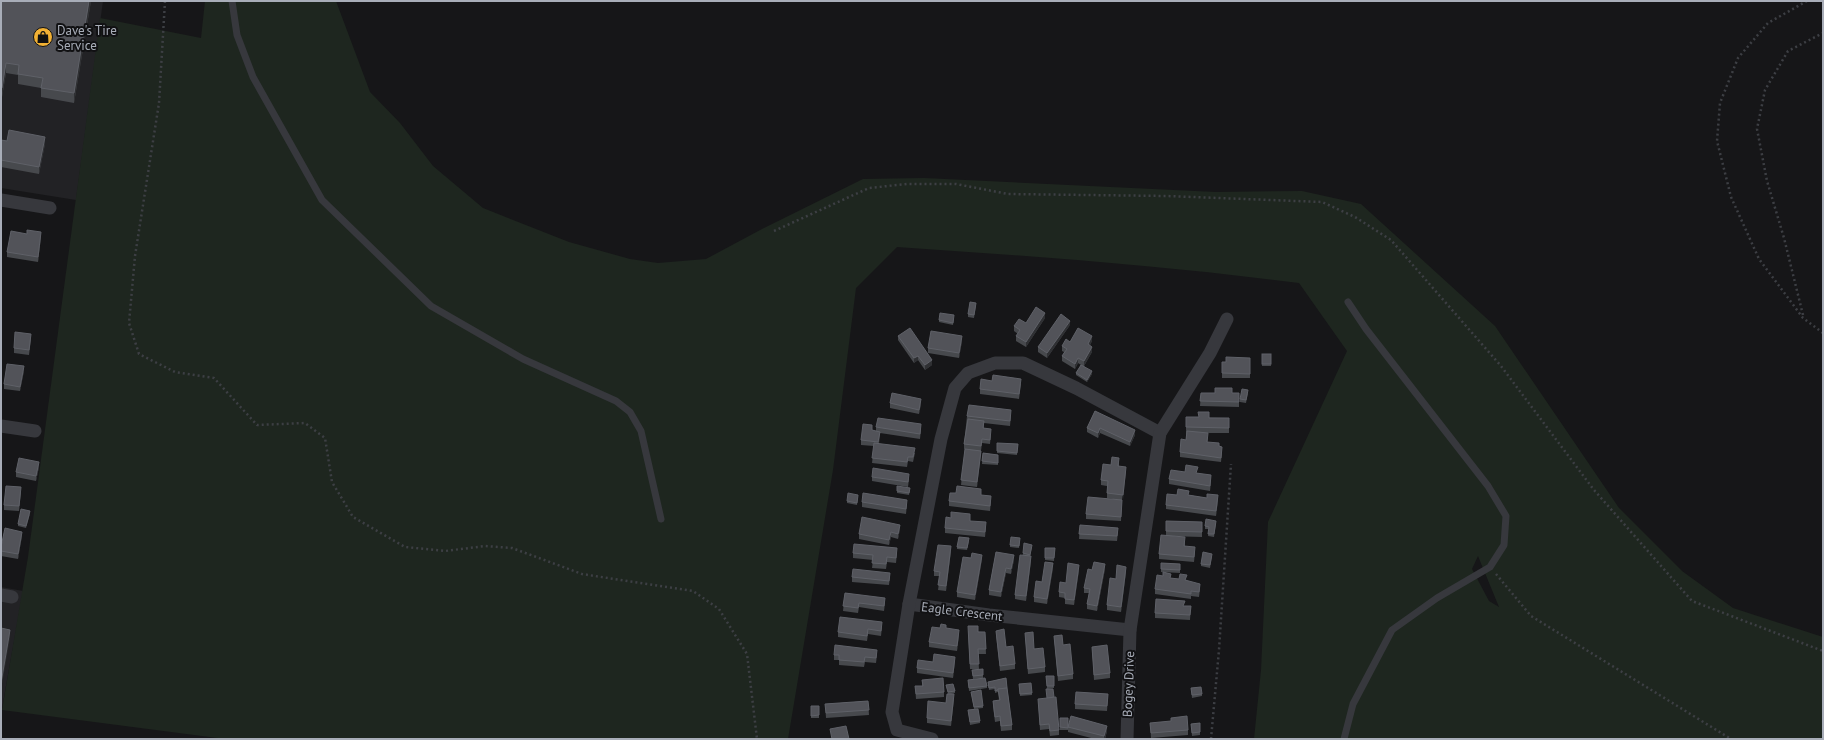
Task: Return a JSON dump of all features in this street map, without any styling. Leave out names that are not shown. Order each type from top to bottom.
[{"type":"street","points":[[1,200],[50,208]]},
{"type":"street","points":[[909,604],[941,438],[955,388],[968,374],[995,363],[1023,363],[1076,388],[1160,432],[1210,354],[1227,319]]},
{"type":"street","points":[[1,426],[34,431]]},
{"type":"street","name":"Bogey Drive","points":[[1126,739],[1130,630],[1160,432]]},
{"type":"street","name":"Eagle Crescent","points":[[932,739],[897,730],[892,712],[909,604],[989,615],[1130,630]]},
{"type":"lane","points":[[232,1],[237,35],[253,77],[322,200],[430,306],[523,359],[616,401],[630,412],[641,431],[661,518]]},
{"type":"lane","points":[[1344,739],[1353,704],[1392,630],[1437,598],[1490,567],[1504,545],[1506,516],[1488,486],[1366,329],[1348,302]]},
{"type":"path","points":[[164,1],[159,103],[135,256],[129,323],[139,354],[175,372],[214,378],[257,425],[305,423],[325,438],[332,482],[353,517],[405,547],[445,551],[485,546],[512,548],[582,574],[693,591],[719,609],[747,654],[757,739]]},
{"type":"path","points":[[1806,1],[1768,23],[1738,58],[1720,103],[1717,141],[1732,197],[1759,259],[1803,318],[1823,333]]},
{"type":"path","points":[[1803,318],[1784,238],[1767,181],[1758,129],[1765,90],[1788,51],[1823,33]]},
{"type":"path","points":[[774,231],[869,188],[907,184],[956,184],[1008,194],[1167,196],[1322,202],[1355,217],[1391,240],[1501,366],[1594,490],[1692,601],[1823,651]]},
{"type":"path","points":[[1211,739],[1219,650],[1231,464]]},
{"type":"path","points":[[1490,567],[1531,616],[1731,739]]},
{"type":"shaded area","points":[[1,1],[103,1],[76,200],[1,188]]},
{"type":"shaded area","points":[[205,1],[336,1],[370,92],[400,123],[433,166],[483,208],[569,242],[630,259],[658,263],[706,259],[762,229],[863,179],[924,178],[1216,192],[1302,191],[1361,204],[1495,326],[1619,508],[1682,571],[1733,608],[1823,637],[1823,739],[1254,739],[1261,670],[1268,522],[1347,351],[1299,283],[1199,271],[1099,262],[897,247],[856,288],[833,470],[788,739],[225,739],[2,710],[28,557],[100,18],[201,38]],"holes":[[[1478,556],[1499,607],[1489,601],[1472,569]]]},
{"type":"shaded area","points":[[1,587],[23,591],[1,714]]},
{"type":"building","name":"Dave's Tire Service","points":[[1,1],[89,1],[74,93],[41,88],[43,78],[18,74],[19,65],[6,63],[1,88]]},
{"type":"building","points":[[9,130],[45,137],[39,167],[1,160],[1,140],[7,141]]},
{"type":"building","points":[[27,230],[41,232],[38,257],[7,252],[11,231],[27,234]]},
{"type":"building","points":[[970,302],[976,303],[974,315],[968,314]]},
{"type":"building","points":[[1036,307],[1045,313],[1026,342],[1016,336],[1020,330],[1014,326],[1019,319],[1026,323]]},
{"type":"building","points":[[940,313],[954,315],[953,323],[939,320]]},
{"type":"building","points":[[1061,314],[1070,321],[1047,353],[1038,347]]},
{"type":"building","points":[[910,328],[932,360],[925,365],[918,356],[914,358],[898,336]]},
{"type":"building","points":[[1078,328],[1092,336],[1088,344],[1092,347],[1084,361],[1078,358],[1075,364],[1062,356],[1067,349],[1062,346],[1066,339],[1070,342]]},
{"type":"building","points":[[931,331],[962,336],[959,353],[928,348]]},
{"type":"building","points":[[15,332],[31,334],[29,350],[14,348]]},
{"type":"building","points":[[1262,354],[1271,354],[1271,364],[1262,364]]},
{"type":"building","points":[[1226,357],[1250,358],[1250,374],[1222,373],[1222,362],[1226,362]]},
{"type":"building","points":[[7,364],[24,366],[20,387],[4,384]]},
{"type":"building","points":[[1081,365],[1092,371],[1087,380],[1076,373]]},
{"type":"building","points":[[993,375],[1021,379],[1019,394],[980,389],[981,379],[992,381]]},
{"type":"building","points":[[1215,388],[1232,388],[1232,393],[1239,393],[1239,402],[1200,401],[1201,393],[1215,393]]},
{"type":"building","points":[[1242,389],[1248,390],[1246,400],[1240,399]]},
{"type":"building","points":[[892,393],[921,399],[919,410],[890,403]]},
{"type":"building","points":[[969,405],[1011,410],[1010,421],[967,416]]},
{"type":"building","points":[[1095,411],[1135,430],[1130,442],[1100,428],[1098,433],[1087,428]]},
{"type":"building","points":[[1198,412],[1209,412],[1209,418],[1229,418],[1229,428],[1186,427],[1186,417],[1199,417]]},
{"type":"building","points":[[878,418],[921,424],[920,434],[876,427]]},
{"type":"building","points":[[968,419],[984,421],[983,428],[991,429],[990,440],[982,439],[981,446],[964,444]]},
{"type":"building","points":[[863,424],[872,425],[872,430],[880,432],[878,442],[861,440]]},
{"type":"building","points":[[1187,431],[1208,433],[1207,442],[1219,443],[1219,446],[1222,447],[1221,458],[1180,452],[1181,439],[1186,440]]},
{"type":"building","points":[[874,443],[915,448],[913,457],[908,457],[907,462],[872,458]]},
{"type":"building","points":[[997,443],[1018,444],[1017,453],[997,451]]},
{"type":"building","points":[[965,449],[981,451],[977,482],[961,480]]},
{"type":"building","points":[[983,453],[998,455],[998,463],[982,461]]},
{"type":"building","points":[[1112,457],[1119,458],[1118,466],[1126,467],[1123,495],[1107,493],[1108,481],[1101,480],[1103,464],[1111,465]]},
{"type":"building","points":[[19,458],[39,462],[36,476],[16,472]]},
{"type":"building","points":[[1186,465],[1198,467],[1196,473],[1211,475],[1210,486],[1169,479],[1171,470],[1185,472]]},
{"type":"building","points":[[873,468],[909,474],[908,482],[872,477]]},
{"type":"building","points":[[6,486],[21,487],[19,506],[4,505]]},
{"type":"building","points":[[897,486],[910,488],[909,493],[897,491]]},
{"type":"building","points":[[957,486],[981,489],[981,495],[991,496],[990,506],[949,501],[950,493],[956,493]]},
{"type":"building","points":[[1178,489],[1189,491],[1188,495],[1207,498],[1207,494],[1218,495],[1216,511],[1166,505],[1167,494],[1177,495]]},
{"type":"building","points":[[848,493],[858,495],[857,503],[847,501]]},
{"type":"building","points":[[863,493],[907,500],[906,509],[862,502]]},
{"type":"building","points":[[1088,497],[1122,500],[1121,517],[1086,514]]},
{"type":"building","points":[[21,509],[30,511],[26,526],[18,524]]},
{"type":"building","points":[[951,512],[970,514],[970,521],[986,522],[985,532],[945,528],[946,517],[951,518]]},
{"type":"building","points":[[862,517],[900,525],[898,534],[891,532],[889,540],[859,534]]},
{"type":"building","points":[[1206,519],[1216,521],[1214,534],[1208,534],[1209,527],[1205,526]]},
{"type":"building","points":[[1166,521],[1202,522],[1202,532],[1166,531]]},
{"type":"building","points":[[1080,525],[1118,528],[1117,536],[1079,534]]},
{"type":"building","points":[[5,528],[22,532],[18,554],[1,551]]},
{"type":"building","points":[[1161,535],[1185,537],[1184,546],[1195,547],[1194,557],[1159,554]]},
{"type":"building","points":[[959,537],[969,538],[967,548],[957,547]]},
{"type":"building","points":[[1011,537],[1020,538],[1019,546],[1010,545]]},
{"type":"building","points":[[1024,543],[1032,545],[1030,555],[1023,553]]},
{"type":"building","points":[[854,544],[897,548],[896,558],[887,557],[886,564],[872,563],[873,555],[853,553]]},
{"type":"building","points":[[938,545],[951,546],[946,586],[938,585],[940,572],[934,571]]},
{"type":"building","points":[[1045,548],[1055,548],[1054,558],[1045,558]]},
{"type":"building","points":[[996,552],[1014,555],[1011,569],[1006,568],[1001,592],[989,590]]},
{"type":"building","points":[[1203,552],[1212,554],[1210,565],[1201,564]]},
{"type":"building","points":[[972,553],[982,555],[975,595],[957,592],[963,557],[971,558]]},
{"type":"building","points":[[1020,555],[1031,556],[1026,596],[1015,595]]},
{"type":"building","points":[[1045,562],[1053,563],[1047,599],[1034,597],[1036,581],[1042,582]]},
{"type":"building","points":[[1094,562],[1105,564],[1097,606],[1087,604],[1090,589],[1084,588],[1088,569],[1092,570]]},
{"type":"building","points":[[1068,563],[1079,565],[1074,600],[1065,599],[1065,593],[1059,592],[1060,582],[1066,583]]},
{"type":"building","points":[[1161,563],[1180,564],[1180,570],[1161,569]]},
{"type":"building","points":[[1117,565],[1126,567],[1121,607],[1107,605],[1110,578],[1116,579]]},
{"type":"building","points":[[853,569],[890,573],[889,581],[852,577]]},
{"type":"building","points":[[1163,572],[1171,574],[1170,578],[1179,579],[1180,574],[1187,575],[1185,580],[1200,584],[1199,592],[1191,591],[1191,594],[1155,589],[1157,575],[1163,576]]},
{"type":"building","points":[[845,593],[885,598],[884,606],[859,603],[858,608],[843,606]]},
{"type":"building","points":[[1156,599],[1185,601],[1183,606],[1191,606],[1190,615],[1155,613]]},
{"type":"building","points":[[840,617],[882,622],[881,631],[868,629],[867,636],[838,632]]},
{"type":"building","points":[[941,624],[946,625],[946,628],[959,630],[957,646],[929,642],[932,627],[940,628]]},
{"type":"building","points":[[968,626],[978,626],[978,632],[985,632],[986,649],[978,649],[979,664],[970,664]]},
{"type":"building","points":[[1,628],[10,630],[1,683]]},
{"type":"building","points":[[1004,629],[1006,647],[1013,646],[1015,664],[1000,666],[996,631]]},
{"type":"building","points":[[1033,632],[1034,649],[1043,648],[1045,667],[1028,669],[1025,633]]},
{"type":"building","points":[[1062,635],[1063,645],[1070,644],[1073,674],[1058,676],[1054,636]]},
{"type":"building","points":[[835,645],[877,650],[876,658],[865,657],[864,662],[839,660],[839,655],[834,655]]},
{"type":"building","points":[[1107,645],[1110,673],[1094,675],[1092,647]]},
{"type":"building","points":[[934,654],[955,657],[953,673],[917,668],[918,660],[933,662]]},
{"type":"building","points":[[983,669],[983,675],[973,676],[972,670]]},
{"type":"building","points":[[1046,676],[1054,676],[1054,686],[1047,686]]},
{"type":"building","points":[[943,678],[944,692],[916,694],[915,686],[923,686],[922,680]]},
{"type":"building","points":[[985,678],[987,686],[969,688],[968,680]]},
{"type":"building","points":[[1006,678],[1007,688],[998,689],[995,691],[995,687],[989,688],[988,682]]},
{"type":"building","points":[[1031,683],[1032,693],[1020,694],[1019,684]]},
{"type":"building","points":[[953,684],[955,691],[948,692],[946,685]]},
{"type":"building","points":[[1201,687],[1202,694],[1192,695],[1191,688]]},
{"type":"building","points":[[1007,688],[1012,725],[1001,726],[1000,716],[995,717],[993,701],[1000,700],[998,689]]},
{"type":"building","points":[[1046,689],[1053,689],[1054,697],[1047,698]]},
{"type":"building","points":[[981,690],[983,706],[974,707],[971,692]]},
{"type":"building","points":[[1076,692],[1108,694],[1107,706],[1075,704]]},
{"type":"building","points":[[947,694],[954,694],[951,721],[927,718],[928,701],[946,703]]},
{"type":"building","points":[[1056,697],[1059,730],[1050,731],[1049,724],[1040,725],[1038,699]]},
{"type":"building","points":[[868,701],[869,710],[826,713],[825,704]]},
{"type":"building","points":[[811,706],[819,706],[819,715],[811,716]]},
{"type":"building","points":[[978,709],[980,721],[970,722],[968,710]]},
{"type":"building","points":[[1071,716],[1107,726],[1104,736],[1068,727]]},
{"type":"building","points":[[1187,716],[1188,730],[1151,733],[1150,723],[1171,721],[1171,718]]},
{"type":"building","points":[[1060,718],[1068,718],[1068,728],[1060,727]]},
{"type":"building","points":[[1200,723],[1200,732],[1192,733],[1191,724]]},
{"type":"building","points":[[846,726],[849,739],[832,739],[830,729]]},
{"type":"place","name":"Dave's Tire Service","points":[[43,37]]}]
